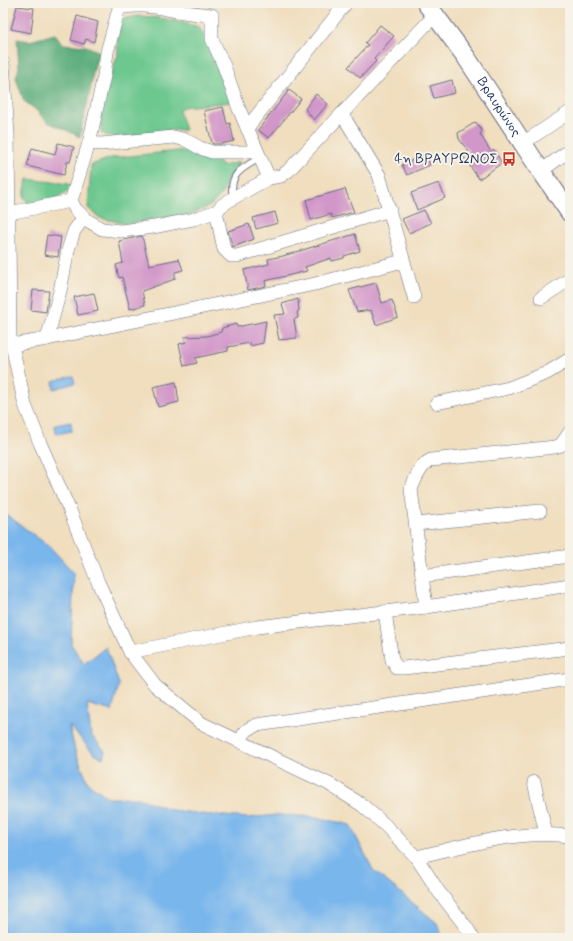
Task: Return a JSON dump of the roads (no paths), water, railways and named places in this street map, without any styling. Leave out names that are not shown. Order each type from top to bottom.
[{"type":"main road","name":"Βραυρώνος","points":[[430,9],[466,57],[523,143],[540,172],[570,213]]},
{"type":"street","points":[[247,128],[346,3]]},
{"type":"street","points":[[269,178],[247,128],[224,66],[212,39],[212,15],[159,7],[128,6],[119,8],[115,20],[89,143],[71,201],[76,210],[87,220],[102,229],[121,231],[154,227],[194,219],[217,211],[221,206],[233,198],[269,178],[281,176],[288,171],[342,114],[430,9]]},
{"type":"street","points":[[3,63],[8,134],[7,210],[12,345],[25,405],[98,582],[130,652],[156,685],[201,723],[329,784],[362,805],[385,825],[416,857],[439,892],[473,938]]},
{"type":"street","points":[[523,143],[570,112]]},
{"type":"street","points":[[342,114],[379,175],[414,297]]},
{"type":"street","points":[[89,143],[102,144],[174,137],[186,140],[200,148],[212,152],[259,155]]},
{"type":"street","points":[[540,172],[570,150]]},
{"type":"street","points":[[7,210],[71,201]]},
{"type":"street","points":[[217,211],[224,249],[231,256],[237,256],[390,210]]},
{"type":"street","points":[[47,339],[60,291],[68,250],[74,231],[84,217]]},
{"type":"street","points":[[12,345],[315,284],[403,261]]},
{"type":"street","points":[[540,298],[570,279]]},
{"type":"street","points":[[437,403],[509,388],[547,373],[570,359]]},
{"type":"street","points":[[426,607],[411,489],[414,481],[427,462],[431,460],[555,447],[564,441],[570,432]]},
{"type":"street","points":[[416,524],[540,511]]},
{"type":"street","points":[[422,576],[570,556]]},
{"type":"street","points":[[130,652],[257,627],[426,607],[570,585]]},
{"type":"street","points":[[385,612],[392,660],[397,668],[570,648]]},
{"type":"street","points":[[241,742],[243,734],[247,729],[256,725],[570,679]]},
{"type":"street","points":[[534,782],[546,834]]},
{"type":"street","points":[[416,857],[515,836],[546,834],[570,836]]},
{"type":"lane","points":[[233,198],[231,190],[232,182],[237,174],[259,155]]},
{"type":"water","points":[[73,376],[75,383],[54,389],[53,381]]},
{"type":"water","points":[[71,422],[72,431],[56,434],[55,425]]},
{"type":"water","points":[[3,512],[50,547],[74,573],[71,644],[84,664],[106,647],[119,684],[112,711],[87,704],[91,735],[105,751],[103,758],[94,754],[69,725],[75,750],[88,783],[109,798],[138,798],[172,810],[248,818],[277,815],[317,817],[350,825],[373,870],[437,923],[443,938],[3,938]]},
{"type":"place","name":"4η ΒΡΑΥΡΩΝΟΣ","points":[[509,159]]}]
